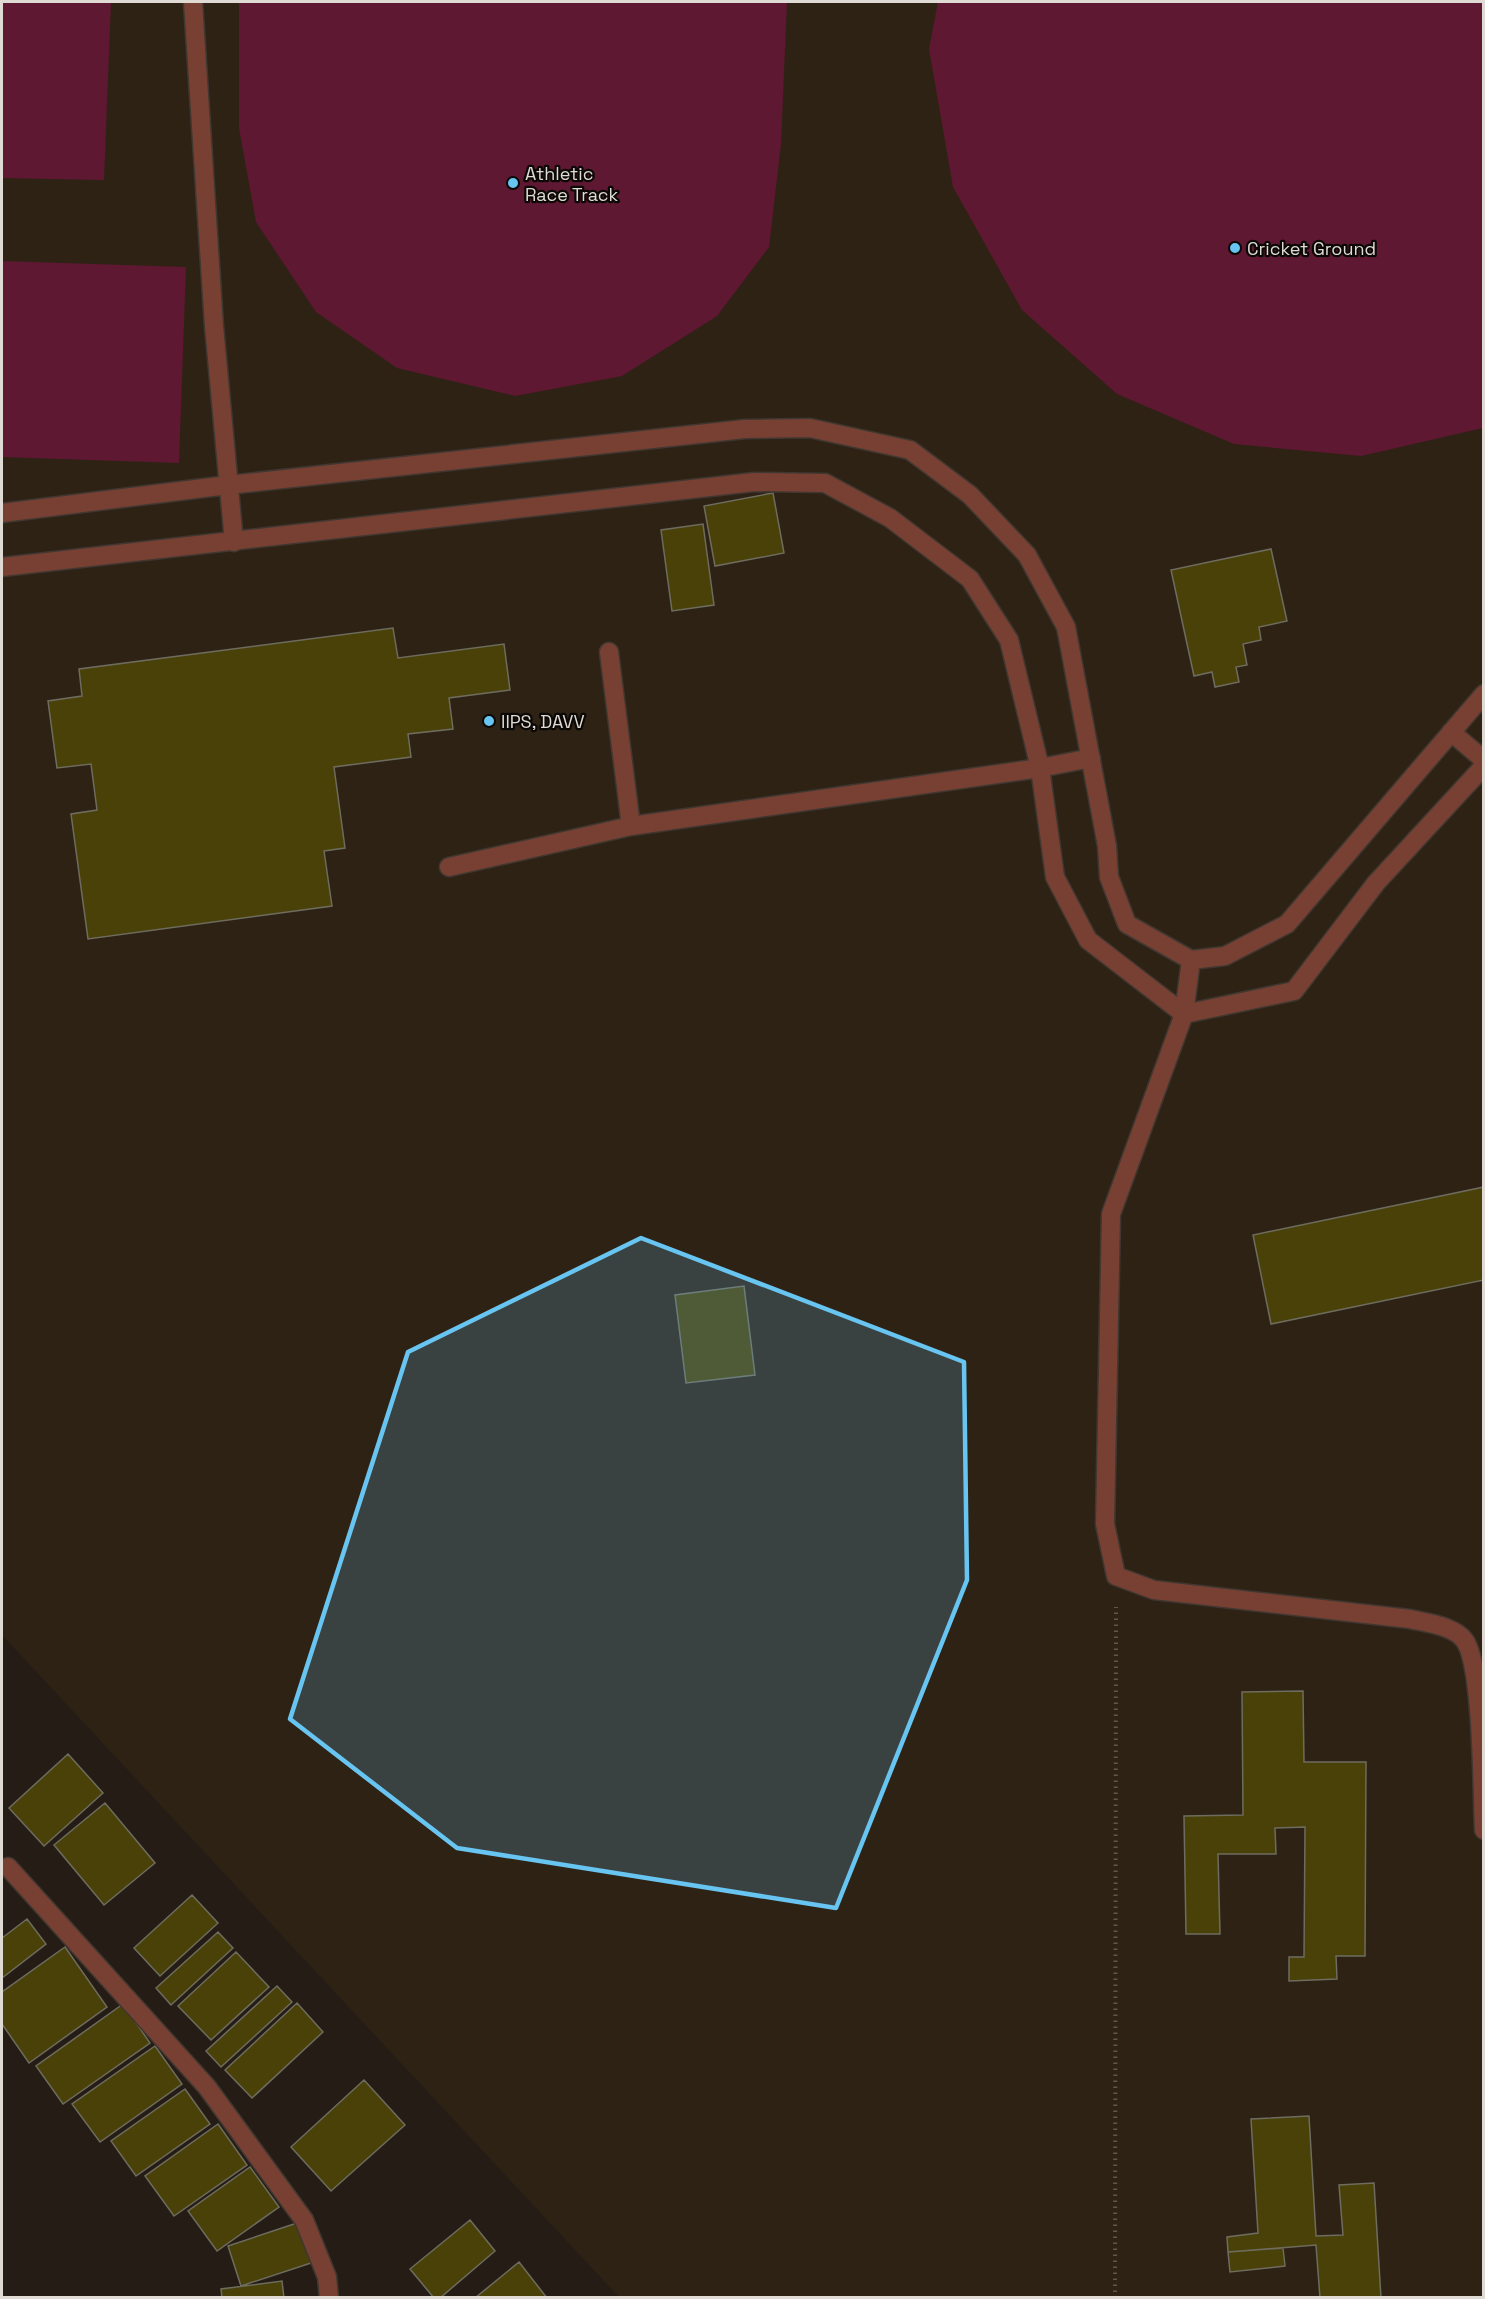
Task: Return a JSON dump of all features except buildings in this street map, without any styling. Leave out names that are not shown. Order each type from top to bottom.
[{"type":"street","points":[[193,2],[214,326],[234,542]]},
{"type":"street","points":[[2,513],[228,485],[745,429],[810,428],[910,450],[970,495],[1028,555],[1066,627],[1107,846],[1109,877],[1127,924],[1191,960],[1226,956],[1287,924],[1484,694]]},
{"type":"street","points":[[2,567],[754,482],[825,483],[890,518],[970,579],[1009,640],[1040,768],[1055,878],[1088,940],[1184,1014],[1294,991],[1376,883],[1484,766]]},
{"type":"street","points":[[609,652],[631,826]]},
{"type":"street","points":[[1451,732],[1484,760]]},
{"type":"street","points":[[448,867],[631,826],[1040,768],[1091,758]]},
{"type":"street","points":[[1191,960],[1184,1014],[1111,1214],[1105,1524],[1116,1576],[1154,1590],[1410,1619],[1442,1626],[1465,1640],[1475,1668],[1484,1830]]},
{"type":"street","points":[[8,1867],[207,2087],[303,2220],[327,2277],[329,2298]]},
{"type":"path","points":[[1115,2298],[1116,1576]]},
{"type":"highlighted area","points":[[641,1238],[964,1362],[967,1580],[836,1908],[457,1848],[290,1719],[408,1352]]},
{"type":"shaded area","points":[[2,2],[1483,2],[1483,2297],[619,2297],[2,1635]]},
{"type":"shaded area","points":[[2,2],[111,2],[104,180],[2,178]]},
{"type":"shaded area","name":"Athletic Race Track","points":[[239,2],[787,2],[781,144],[769,247],[717,316],[622,376],[515,396],[397,368],[316,312],[256,222],[239,128]]},
{"type":"shaded area","name":"Cricket Ground","points":[[938,2],[1483,2],[1483,428],[1361,456],[1234,444],[1117,394],[1022,310],[953,187],[929,49]]},
{"type":"shaded area","points":[[2,261],[186,267],[179,463],[2,457]]},
{"type":"place","name":"Athletic Race Track","points":[[513,183]]},
{"type":"place","name":"Cricket Ground","points":[[1235,248]]},
{"type":"place","name":"IIPS, DAVV","points":[[489,721]]}]
